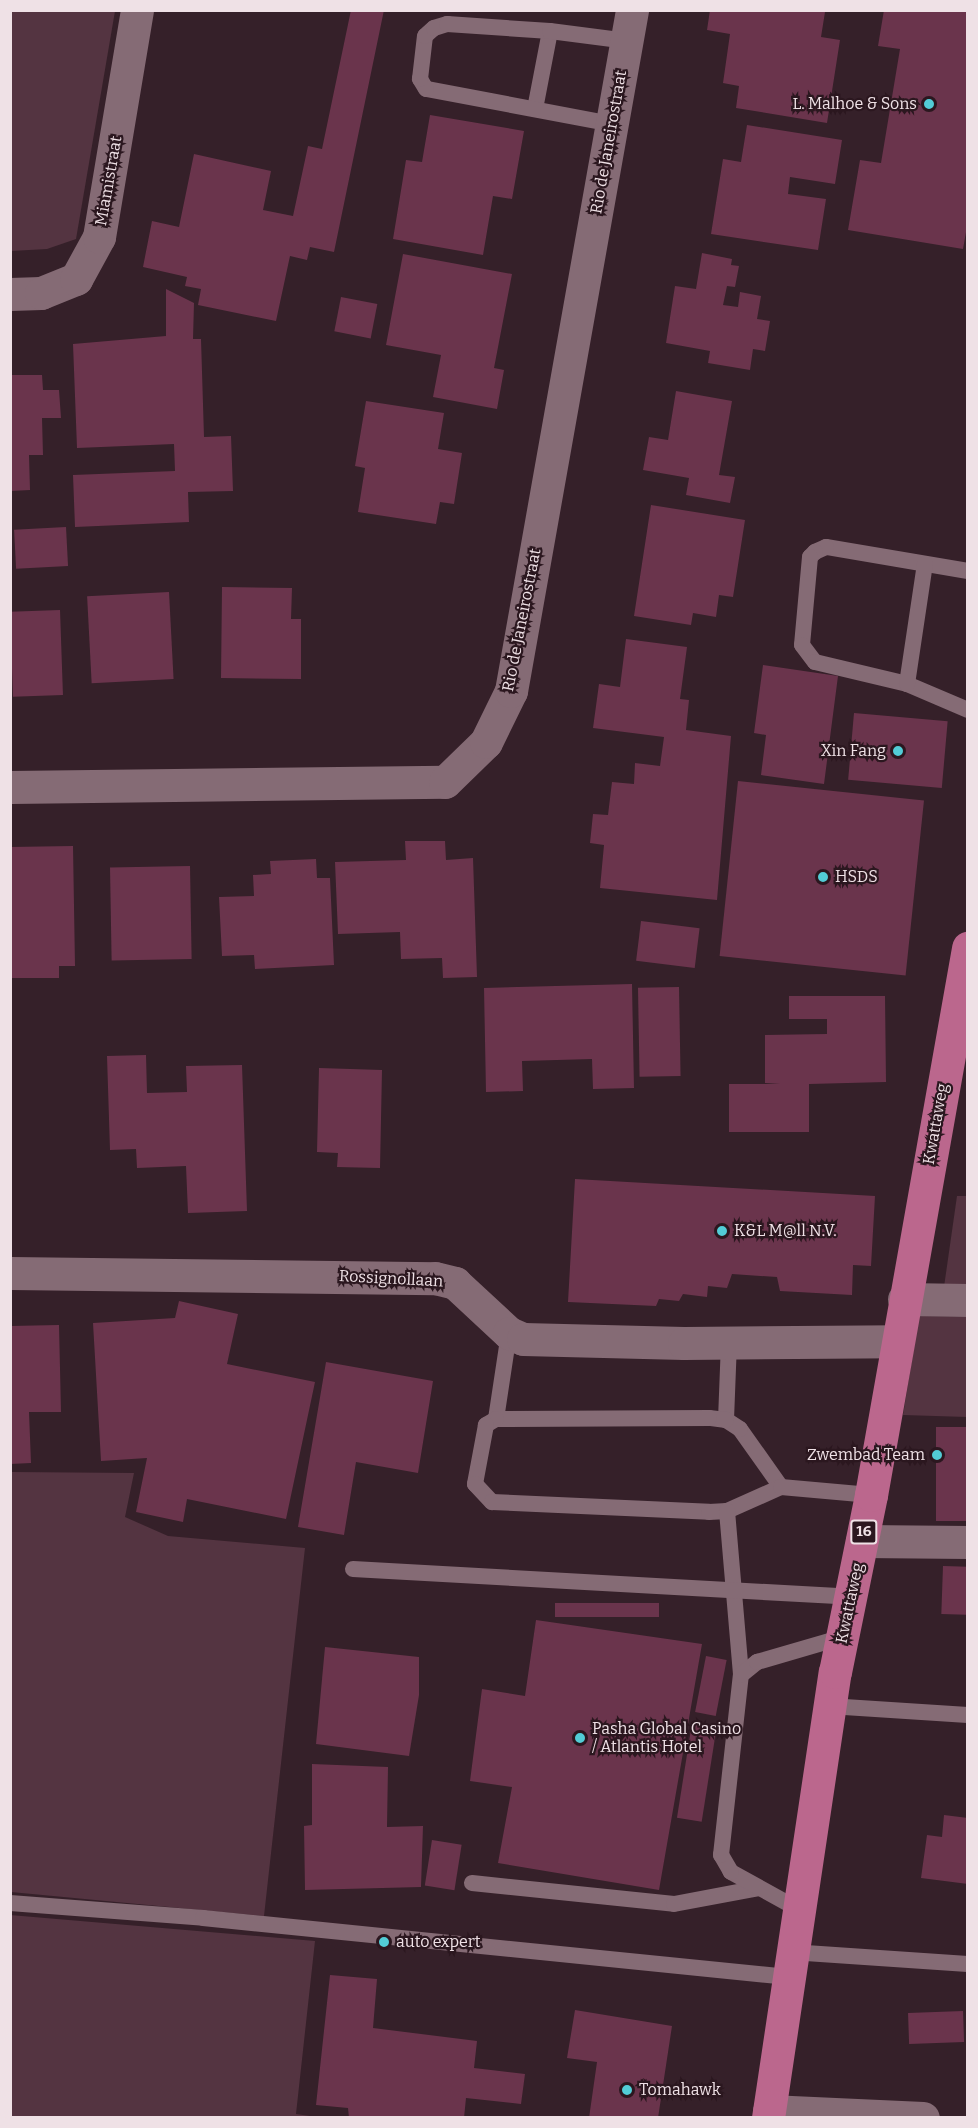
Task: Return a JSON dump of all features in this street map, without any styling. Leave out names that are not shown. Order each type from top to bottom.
[{"type":"main road","name":"Kwattaweg","points":[[769,2114],[830,1706],[871,1495],[896,1341],[968,948]]},
{"type":"street","name":"Miamistraat","points":[[10,294],[41,293],[76,279],[99,237],[137,10]]},
{"type":"street","name":"Rio de Janeirostraat","points":[[10,787],[445,782],[486,742],[511,691],[629,26]]},
{"type":"street","name":"Rossignollaan","points":[[10,1273],[435,1278],[455,1284],[509,1333],[523,1339],[729,1343],[896,1341]]},
{"type":"street","points":[[904,1299],[968,1300]]},
{"type":"street","points":[[862,1541],[968,1542]]},
{"type":"street","points":[[769,2114],[923,2118]]},
{"type":"lane","points":[[612,124],[438,94],[426,89],[420,79],[425,36],[447,24],[550,31],[629,26]]},
{"type":"lane","points":[[535,109],[550,31]]},
{"type":"lane","points":[[968,571],[826,547],[810,558],[802,645],[806,654],[815,662],[907,684],[968,710]]},
{"type":"lane","points":[[907,684],[926,564]]},
{"type":"lane","points":[[495,1419],[509,1333]]},
{"type":"lane","points":[[726,1420],[729,1343]]},
{"type":"lane","points":[[781,1487],[740,1429],[726,1420],[495,1419],[486,1425],[475,1484],[492,1502],[728,1511],[781,1487],[871,1495]]},
{"type":"lane","points":[[728,1511],[741,1675],[721,1855],[731,1872],[798,1909]]},
{"type":"lane","points":[[353,1569],[851,1597]]},
{"type":"lane","points":[[741,1675],[757,1662],[843,1637]]},
{"type":"lane","points":[[830,1706],[968,1715]]},
{"type":"lane","points":[[472,1883],[674,1904],[759,1888]]},
{"type":"lane","points":[[10,1903],[790,1964],[968,1964]]},
{"type":"shaded area","points":[[11,10],[115,11],[76,239],[47,249],[11,251]]},
{"type":"shaded area","points":[[957,1196],[967,1196],[967,1288],[944,1287]]},
{"type":"shaded area","points":[[919,1316],[967,1317],[967,1417],[903,1415]]},
{"type":"shaded area","points":[[11,1472],[134,1473],[125,1517],[168,1536],[305,1548],[264,1916],[11,1892]]},
{"type":"shaded area","points":[[10,1915],[315,1941],[296,2114],[317,2117],[11,2117]]},
{"type":"building","points":[[351,10],[384,10],[334,252],[310,247],[307,260],[290,256],[276,321],[198,305],[201,289],[185,286],[187,277],[143,267],[152,221],[179,227],[194,154],[271,171],[263,210],[293,216],[308,146],[322,149]]},
{"type":"building","points":[[710,10],[825,12],[821,37],[840,40],[827,123],[736,108],[739,86],[723,83],[730,34],[707,30]]},
{"type":"building","name":"L. Malhoe & Sons","points":[[884,10],[968,10],[968,221],[963,249],[848,230],[860,160],[881,163],[900,49],[878,46]]},
{"type":"building","points":[[430,115],[524,131],[512,199],[493,196],[483,255],[393,239],[406,160],[422,162]]},
{"type":"building","points":[[747,125],[842,140],[835,184],[790,177],[788,194],[826,199],[818,250],[711,234],[723,159],[741,162]]},
{"type":"building","points":[[702,253],[732,259],[731,265],[739,266],[735,287],[727,286],[723,305],[738,307],[740,292],[761,296],[757,319],[770,321],[765,351],[753,349],[750,370],[708,363],[710,351],[666,343],[675,286],[696,289]]},
{"type":"building","points":[[403,254],[512,274],[494,368],[504,370],[497,409],[433,397],[441,355],[386,345]]},
{"type":"building","points":[[166,289],[194,303],[193,339],[201,339],[204,437],[231,436],[233,491],[188,492],[189,522],[75,527],[73,475],[175,471],[174,444],[77,448],[73,344],[166,336]]},
{"type":"building","points":[[341,297],[377,304],[371,338],[334,331]]},
{"type":"building","points":[[10,375],[42,375],[43,390],[59,390],[61,418],[42,418],[43,455],[29,455],[30,490],[10,491]]},
{"type":"building","points":[[676,391],[732,401],[719,475],[735,477],[730,503],[686,495],[689,478],[643,470],[649,437],[668,440]]},
{"type":"building","points":[[366,401],[444,413],[438,449],[462,453],[454,504],[440,502],[436,524],[358,512],[365,468],[355,466]]},
{"type":"building","points":[[651,505],[745,520],[733,597],[719,595],[716,617],[693,613],[691,625],[634,616]]},
{"type":"building","points":[[66,527],[68,566],[16,569],[14,530]]},
{"type":"building","points":[[222,587],[292,588],[291,619],[301,619],[301,679],[221,678]]},
{"type":"building","points":[[169,592],[174,679],[92,683],[87,596]]},
{"type":"building","points":[[60,610],[63,695],[13,697],[10,612]]},
{"type":"building","points":[[626,639],[687,647],[680,699],[689,700],[686,730],[731,736],[717,900],[600,888],[604,845],[590,843],[593,814],[608,815],[612,782],[634,784],[635,763],[660,766],[664,737],[593,728],[599,684],[620,687]]},
{"type":"building","points":[[763,665],[838,676],[824,784],[761,775],[766,735],[754,733]]},
{"type":"building","name":"Xin Fang","points":[[854,713],[948,721],[942,788],[848,780]]},
{"type":"building","name":"HSDS","points":[[738,781],[924,801],[906,976],[720,956]]},
{"type":"building","points":[[405,841],[445,841],[446,860],[473,858],[477,977],[443,978],[442,958],[401,959],[400,932],[338,934],[335,862],[406,860]]},
{"type":"building","points":[[73,846],[75,966],[59,966],[59,978],[10,978],[10,847]]},
{"type":"building","points":[[316,859],[317,878],[330,878],[334,965],[255,969],[254,955],[222,956],[219,897],[254,896],[253,875],[271,874],[270,861]]},
{"type":"building","points":[[190,866],[192,959],[112,960],[110,867]]},
{"type":"building","points":[[641,921],[700,928],[695,968],[636,961]]},
{"type":"building","points":[[632,984],[634,1088],[593,1089],[592,1059],[522,1061],[523,1091],[486,1092],[484,988]]},
{"type":"building","points":[[679,987],[681,1076],[640,1077],[638,988]]},
{"type":"building","points":[[789,996],[885,996],[886,1082],[809,1084],[809,1132],[729,1132],[729,1084],[780,1084],[765,1083],[765,1035],[827,1034],[827,1019],[789,1019]]},
{"type":"building","points":[[146,1055],[147,1093],[187,1092],[186,1066],[242,1065],[247,1211],[188,1213],[186,1166],[137,1168],[136,1149],[110,1150],[107,1056]]},
{"type":"building","points":[[319,1068],[382,1070],[380,1168],[337,1167],[338,1153],[317,1152]]},
{"type":"building","name":"K&L M@ll N.V.","points":[[575,1179],[875,1196],[871,1266],[853,1265],[852,1295],[780,1291],[777,1277],[732,1274],[727,1288],[708,1286],[707,1297],[683,1294],[679,1301],[659,1299],[656,1306],[568,1302]]},
{"type":"building","points":[[179,1301],[238,1314],[227,1364],[315,1382],[286,1519],[187,1499],[183,1522],[136,1512],[147,1458],[101,1461],[93,1323],[175,1318]]},
{"type":"building","points":[[59,1325],[61,1412],[29,1412],[31,1463],[10,1464],[10,1326]]},
{"type":"building","points":[[326,1362],[433,1381],[418,1473],[356,1462],[344,1535],[298,1527]]},
{"type":"building","points":[[936,1427],[968,1427],[968,1521],[936,1521]]},
{"type":"building","points":[[943,1566],[968,1567],[966,1615],[941,1614]]},
{"type":"building","points":[[555,1603],[659,1603],[659,1617],[555,1617]]},
{"type":"building","name":"Pasha Global Casino / Atlantis Hotel","points":[[536,1620],[702,1644],[659,1890],[498,1863],[512,1787],[470,1781],[482,1689],[525,1696]]},
{"type":"building","points":[[325,1647],[419,1657],[419,1695],[409,1756],[316,1744]]},
{"type":"building","points":[[706,1656],[727,1660],[716,1716],[695,1712]]},
{"type":"building","points":[[692,1723],[717,1727],[702,1822],[677,1818]]},
{"type":"building","points":[[312,1764],[388,1767],[387,1827],[423,1826],[421,1887],[305,1890],[304,1826],[312,1825]]},
{"type":"building","points":[[944,1815],[968,1818],[968,1884],[921,1878],[927,1835],[942,1837]]},
{"type":"building","points":[[432,1840],[462,1845],[454,1890],[425,1885]]},
{"type":"building","points":[[330,1975],[377,1979],[373,2028],[477,2041],[474,2068],[525,2074],[521,2104],[466,2098],[464,2118],[349,2118],[348,2108],[316,2105]]},
{"type":"building","name":"Tomahawk","points":[[575,2010],[672,2026],[658,2118],[589,2118],[597,2062],[567,2058]]},
{"type":"building","points":[[963,2011],[964,2042],[909,2044],[908,2013]]},
{"type":"place","name":"L. Malhoe & Sons","points":[[929,104]]},
{"type":"place","name":"Xin Fang","points":[[898,751]]},
{"type":"place","name":"HSDS","points":[[823,877]]},
{"type":"place","name":"K&L M@ll N.V.","points":[[722,1231]]},
{"type":"place","name":"Zwembad Team","points":[[937,1455]]},
{"type":"place","name":"Pasha Global Casino / Atlantis Hotel","points":[[580,1738]]},
{"type":"place","name":"auto expert","points":[[384,1942]]},
{"type":"place","name":"Tomahawk","points":[[627,2090]]}]
